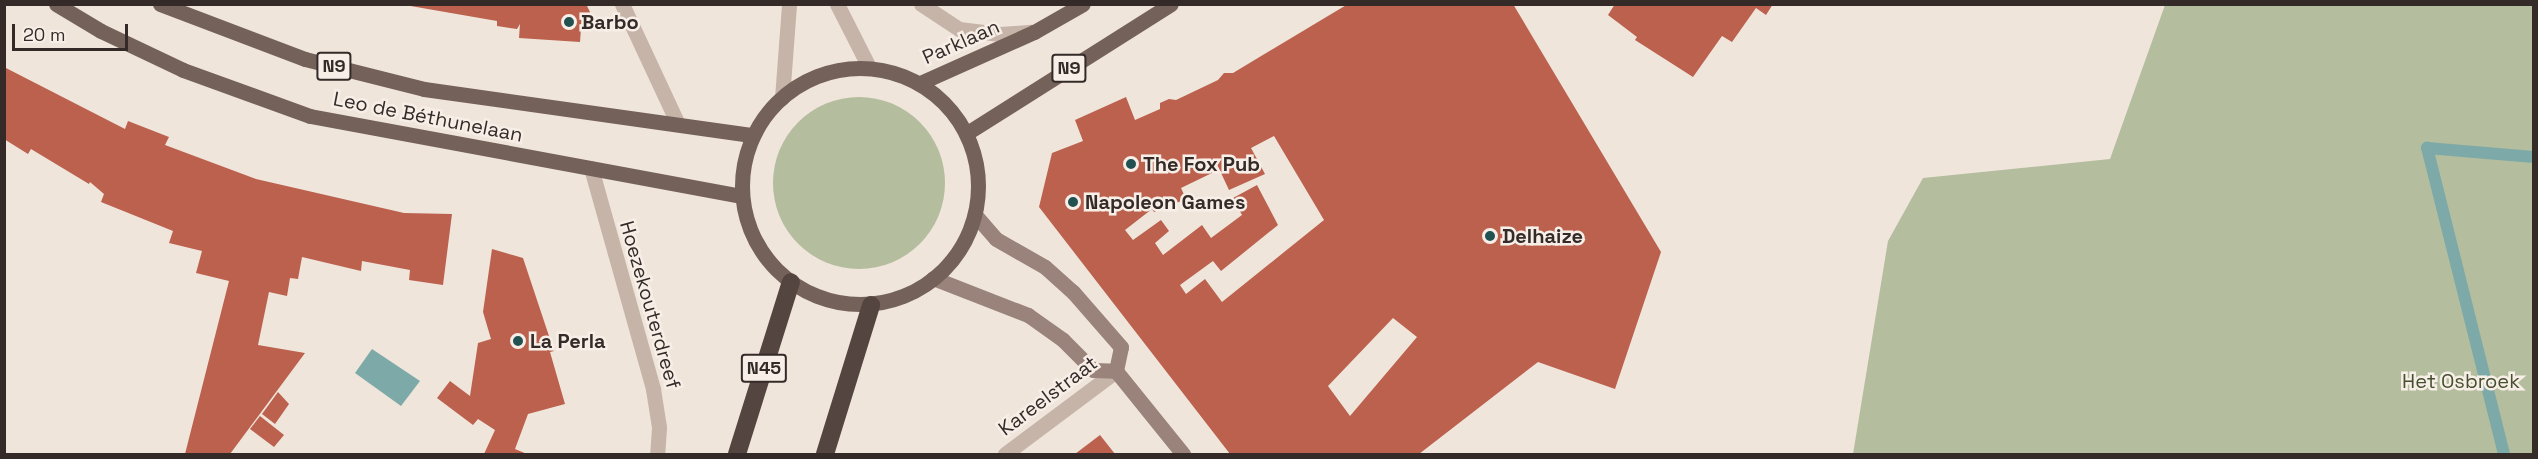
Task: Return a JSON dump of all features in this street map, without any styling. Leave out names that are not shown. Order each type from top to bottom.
[{"type":"highway","name":"N45","points":[[737,454],[791,282]]},
{"type":"highway","points":[[825,454],[871,304]]},
{"type":"main road","name":"Leo de Béthunelaan","points":[[56,4],[101,31],[183,70],[310,116],[741,196]]},
{"type":"main road","name":"Leo de Béthunelaan","points":[[160,4],[305,59],[423,89],[753,135]]},
{"type":"main road","name":"Parklaan","points":[[920,84],[1034,32],[1083,4]]},
{"type":"main road","name":"N9","points":[[967,133],[1171,4]]},
{"type":"main road","points":[[869,67],[920,84],[950,108],[967,133],[978,185],[976,216],[958,251],[933,278],[904,296],[871,304],[827,299],[791,282],[771,268],[751,237],[741,196],[742,169],[753,135],[782,98],[816,77],[837,70],[869,67]]},
{"type":"main road","points":[[976,216],[996,239],[1045,267],[1073,292],[1121,347],[1116,371]]},
{"type":"main road","points":[[933,278],[1028,315],[1063,340],[1093,370],[1116,371],[1183,454]]},
{"type":"street","points":[[622,4],[678,124]]},
{"type":"street","points":[[782,98],[789,4]]},
{"type":"street","points":[[837,4],[869,67]]},
{"type":"street","points":[[921,4],[959,28],[1000,34],[1034,32]]},
{"type":"street","name":"Hoezekouterdreef","points":[[591,168],[653,389],[659,428],[657,454]]},
{"type":"street","name":"Kareelstraat","points":[[1005,454],[1116,371]]},
{"type":"green space","name":"Het Osbroek","points":[[2165,5],[2533,5],[2533,454],[1853,454],[1888,241],[1923,178],[2110,159]]},
{"type":"green space","points":[[859,97],[892,104],[920,122],[938,150],[945,183],[938,216],[920,244],[892,262],[859,269],[826,262],[798,244],[780,216],[773,183],[780,150],[798,122],[826,104]]},
{"type":"water","points":[[372,349],[420,381],[401,406],[355,373]]},
{"type":"building","points":[[399,4],[586,4],[590,12],[581,28],[580,42],[519,38],[520,24],[517,29],[497,26],[497,21]]},
{"type":"building","name":"Delhaize","points":[[1348,4],[1513,4],[1661,252],[1615,389],[1538,362],[1419,454],[1230,454],[1039,207],[1052,153],[1083,141],[1075,120],[1126,97],[1135,120],[1160,109],[1160,103],[1169,99],[1176,100],[1218,80],[1224,73],[1233,73]],"holes":[[[1274,136],[1324,220],[1222,302],[1205,279],[1186,294],[1180,285],[1213,261],[1221,271],[1278,225],[1257,185],[1233,198],[1242,215],[1211,238],[1202,225],[1163,255],[1155,243],[1169,231],[1161,220],[1133,240],[1125,230],[1152,209],[1154,212],[1186,199],[1181,188],[1212,173],[1208,163],[1215,160],[1229,190],[1265,174],[1251,148]],[[1393,318],[1417,337],[1350,416],[1328,386]]]},
{"type":"building","points":[[1615,4],[1773,4],[1766,15],[1756,8],[1732,42],[1722,36],[1693,77],[1635,40],[1637,37],[1608,15]]},
{"type":"building","points":[[4,67],[125,129],[128,121],[169,137],[165,145],[256,179],[404,213],[452,214],[443,285],[409,280],[410,270],[362,261],[361,271],[302,257],[298,279],[290,278],[287,296],[269,292],[258,345],[305,353],[230,454],[185,454],[229,281],[196,273],[202,251],[169,243],[173,231],[101,202],[104,194],[90,182],[89,184],[31,149],[28,154],[4,139]]},
{"type":"building","name":"La Perla","points":[[492,249],[523,258],[554,351],[550,352],[565,404],[528,414],[515,449],[527,454],[484,454],[495,430],[478,419],[473,425],[437,398],[450,381],[470,396],[478,343],[491,339],[483,312]]},
{"type":"building","points":[[278,392],[289,404],[275,424],[262,414]]},
{"type":"building","points":[[260,416],[284,435],[274,447],[250,429]]},
{"type":"building","points":[[1100,435],[1115,454],[1075,454]]},
{"type":"waterway","points":[[2504,454],[2427,148],[2534,157]]},
{"type":"place","name":"Barbo","points":[[569,22]]},
{"type":"place","name":"The Fox Pub","points":[[1131,164]]},
{"type":"place","name":"Napoleon Games","points":[[1073,202]]},
{"type":"place","name":"Delhaize","points":[[1490,236]]},
{"type":"place","name":"La Perla","points":[[518,341]]}]
